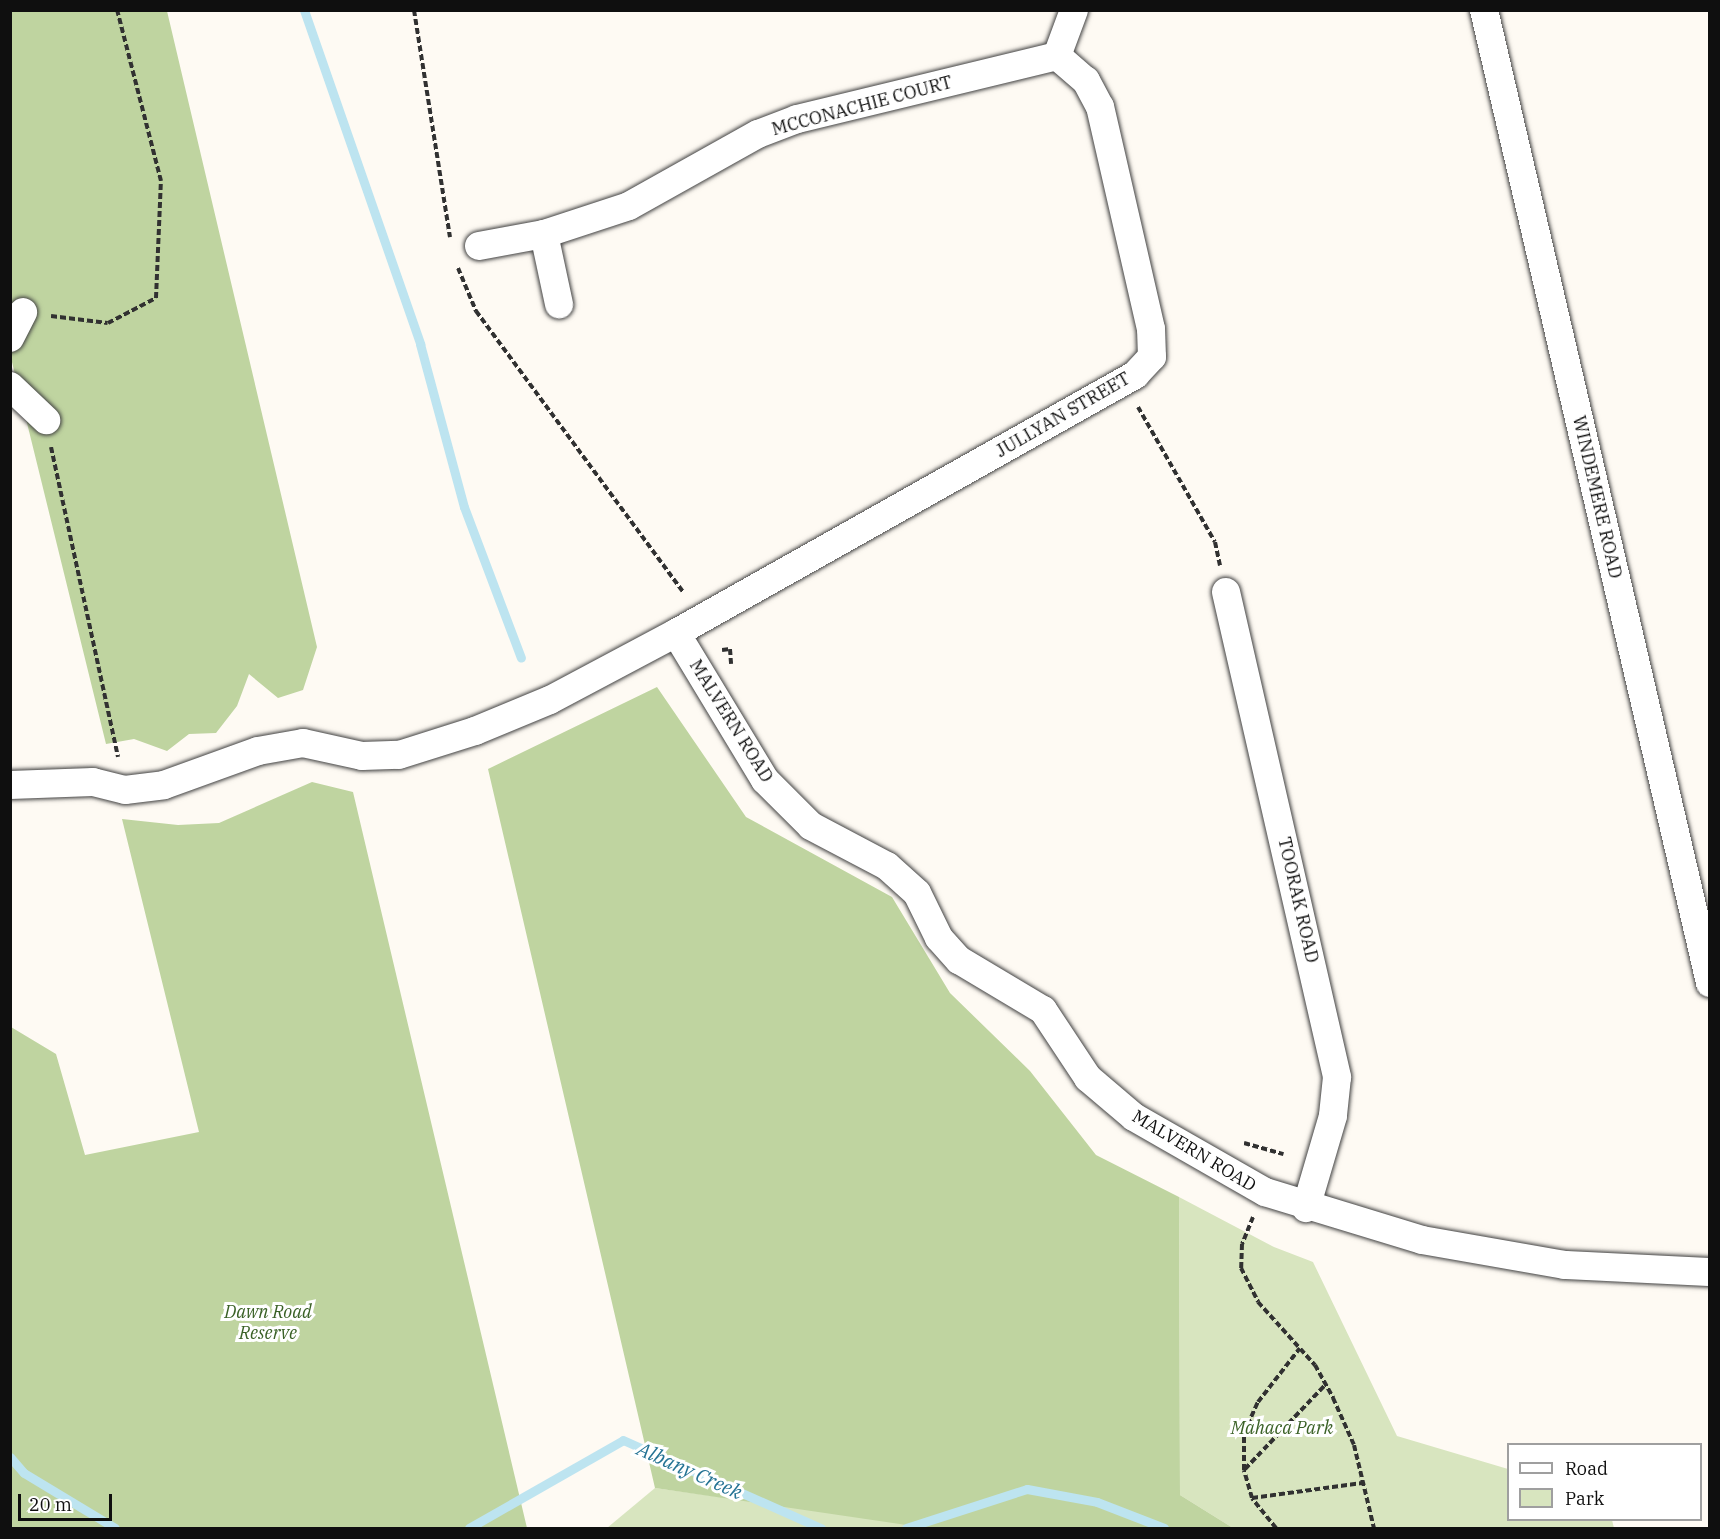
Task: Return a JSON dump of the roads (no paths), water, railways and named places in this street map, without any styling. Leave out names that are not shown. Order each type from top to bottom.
[{"type":"street","points":[[1058,56],[1074,10]]},
{"type":"street","name":"WINDEMERE ROAD","points":[[1484,10],[1710,983]]},
{"type":"street","name":"MCCONACHIE COURT","points":[[465,249],[544,234],[629,206],[758,134],[797,119],[1058,56]]},
{"type":"street","name":"JULLYAN STREET","points":[[10,785],[93,782],[125,790],[164,785],[258,751],[303,743],[362,756],[399,755],[550,700],[676,633],[1123,381],[1152,357],[1151,329],[1100,107],[1086,81],[1058,56]]},
{"type":"street","points":[[544,234],[560,304]]},
{"type":"street","points":[[10,338],[23,312]]},
{"type":"street","points":[[10,386],[46,420]]},
{"type":"street","name":"TOORAK ROAD","points":[[1226,592],[1337,1077],[1333,1116],[1306,1208]]},
{"type":"street","name":"MALVERN ROAD","points":[[676,633],[765,780],[811,826],[887,866],[917,893],[939,938],[959,960],[1042,1010],[1088,1078],[1134,1117],[1265,1192],[1306,1208],[1422,1240],[1565,1264],[1710,1272]]},
{"type":"waterway","points":[[304,10],[420,344],[464,507],[521,658]]},
{"type":"waterway","name":"Albany Creek","points":[[469,1528],[623,1440],[821,1528]]},
{"type":"waterway","name":"Albany Creek","points":[[10,1457],[24,1473],[115,1528]]},
{"type":"waterway","name":"Albany Creek","points":[[906,1528],[1027,1489],[1097,1502],[1164,1528]]},
{"type":"park label","name":"Dawn Road Reserve","points":[[268,1323]]},
{"type":"park label","name":"Mahaca Park","points":[[1282,1428]]}]
